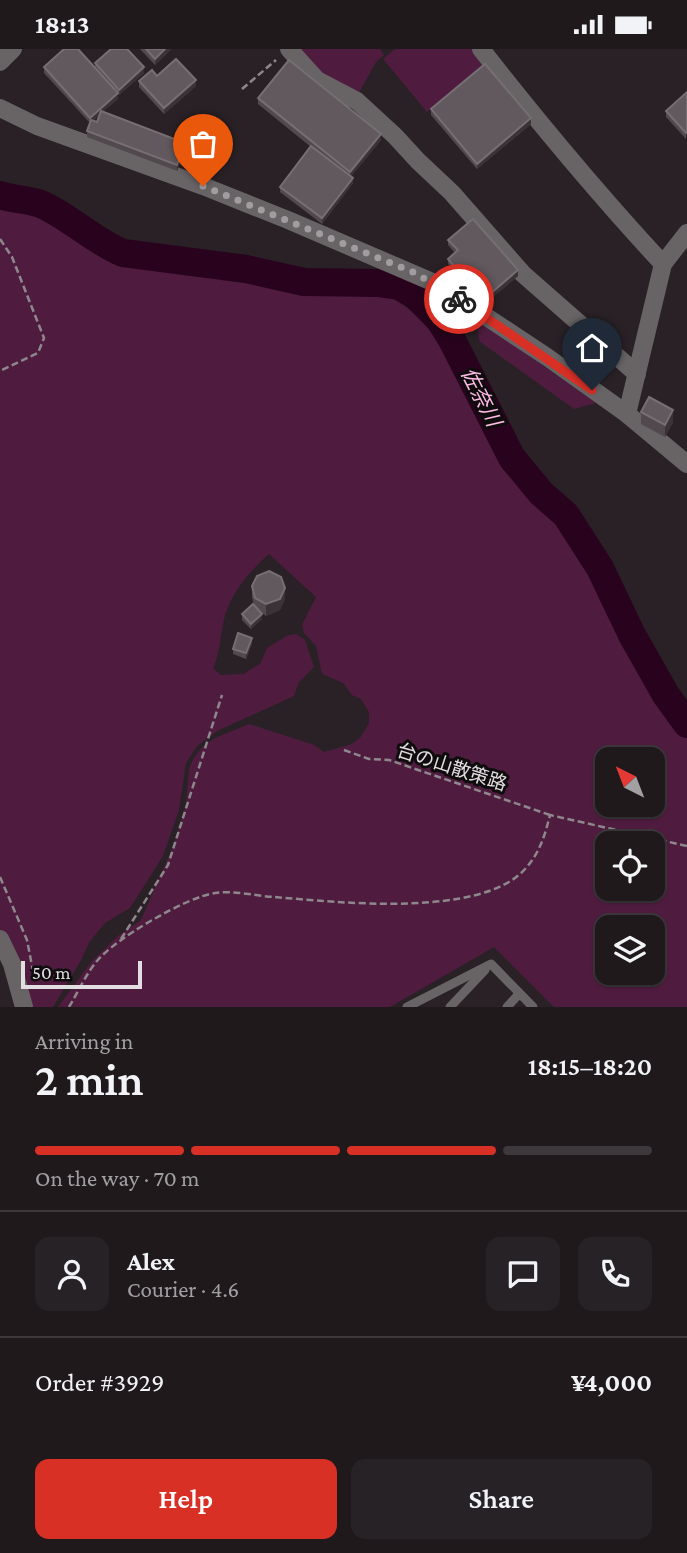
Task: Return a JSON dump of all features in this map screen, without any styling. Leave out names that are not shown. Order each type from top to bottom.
[{"type":"street","points":[[0,62],[13,49]]},
{"type":"street","points":[[289,49],[317,80],[357,101],[386,127],[452,193],[523,274],[636,374]]},
{"type":"street","points":[[481,49],[576,167],[663,264]]},
{"type":"street","points":[[0,108],[37,126],[203,186],[415,273],[448,292],[627,414],[687,464]]},
{"type":"street","points":[[627,414],[663,264],[687,233]]},
{"type":"street","points":[[0,939],[12,964],[24,1007]]},
{"type":"lane","points":[[491,964],[533,1007]]},
{"type":"lane","points":[[407,1007],[491,964]]},
{"type":"lane","points":[[450,1007],[491,964]]},
{"type":"lane","points":[[507,1007],[519,994]]},
{"type":"path","points":[[242,89],[289,49]]},
{"type":"path","points":[[0,239],[12,257],[44,338],[38,353],[0,371]]},
{"type":"path","points":[[120,940],[168,865],[222,695]]},
{"type":"path","name":"台の山散策路","points":[[344,750],[369,759],[389,760],[550,815],[687,846]]},
{"type":"path","points":[[69,1007],[96,961],[120,940],[180,905],[216,893],[341,902],[444,902],[477,894],[505,885],[525,870],[542,846],[550,815]]},
{"type":"path","points":[[0,877],[27,940],[35,984]]},
{"type":"shaded area","points":[[297,49],[380,49],[384,55],[376,62],[357,96],[319,76]]},
{"type":"shaded area","points":[[395,49],[472,49],[484,64],[427,112],[383,59]]},
{"type":"shaded area","points":[[0,194],[40,213],[94,250],[130,266],[369,289],[384,294],[408,309],[427,327],[453,362],[687,731],[687,1007],[554,1007],[494,947],[390,1007],[58,1007],[91,962],[118,936],[141,920],[174,844],[186,804],[189,769],[202,747],[215,738],[249,724],[314,745],[324,752],[352,744],[360,738],[369,723],[369,712],[361,699],[352,695],[343,683],[322,674],[316,646],[304,633],[302,625],[316,597],[269,554],[249,574],[233,597],[225,615],[213,668],[221,675],[243,674],[260,664],[267,648],[288,635],[296,634],[305,640],[314,667],[299,682],[294,696],[219,730],[197,746],[186,763],[179,810],[163,856],[130,908],[105,923],[90,941],[53,1007],[30,1007],[15,958],[0,929]]},
{"type":"shaded area","points":[[477,319],[596,403],[574,409],[479,341]]},
{"type":"building","points":[[64,49],[78,49],[118,93],[90,118],[44,67]]},
{"type":"building","points":[[111,49],[127,49],[144,67],[119,90],[95,63]]},
{"type":"building","points":[[146,49],[165,49],[155,59]]},
{"type":"building","points":[[176,59],[196,80],[164,108],[139,81],[152,70],[157,76]]},
{"type":"building","points":[[289,60],[381,134],[350,172],[258,98]]},
{"type":"building","points":[[485,64],[531,118],[477,164],[431,109]]},
{"type":"building","points":[[687,92],[687,132],[686,133],[666,111]]},
{"type":"building","points":[[101,111],[185,143],[177,165],[87,131],[91,120],[97,122]]},
{"type":"building","points":[[311,146],[353,178],[322,218],[280,187]]},
{"type":"building","points":[[473,219],[518,270],[483,300],[448,259],[458,250],[448,240]]},
{"type":"building","points":[[649,397],[673,410],[665,425],[641,412]]},
{"type":"building","points":[[269,571],[281,577],[285,588],[280,599],[266,604],[255,598],[252,586],[257,576]]},
{"type":"building","points":[[253,604],[262,614],[251,624],[242,614]]},
{"type":"building","points":[[238,633],[252,638],[246,653],[233,649]]},
{"type":"waterway","name":"佐奈川","points":[[0,195],[43,205],[123,253],[246,269],[304,282],[399,286],[415,295],[439,319],[452,340],[512,458],[541,493],[566,515],[600,568],[632,635],[666,695],[687,724]]},
{"type":"way so far","points":[[203,186],[415,273],[459,299]]},
{"type":"route","points":[[459,299],[592,390]]}]
